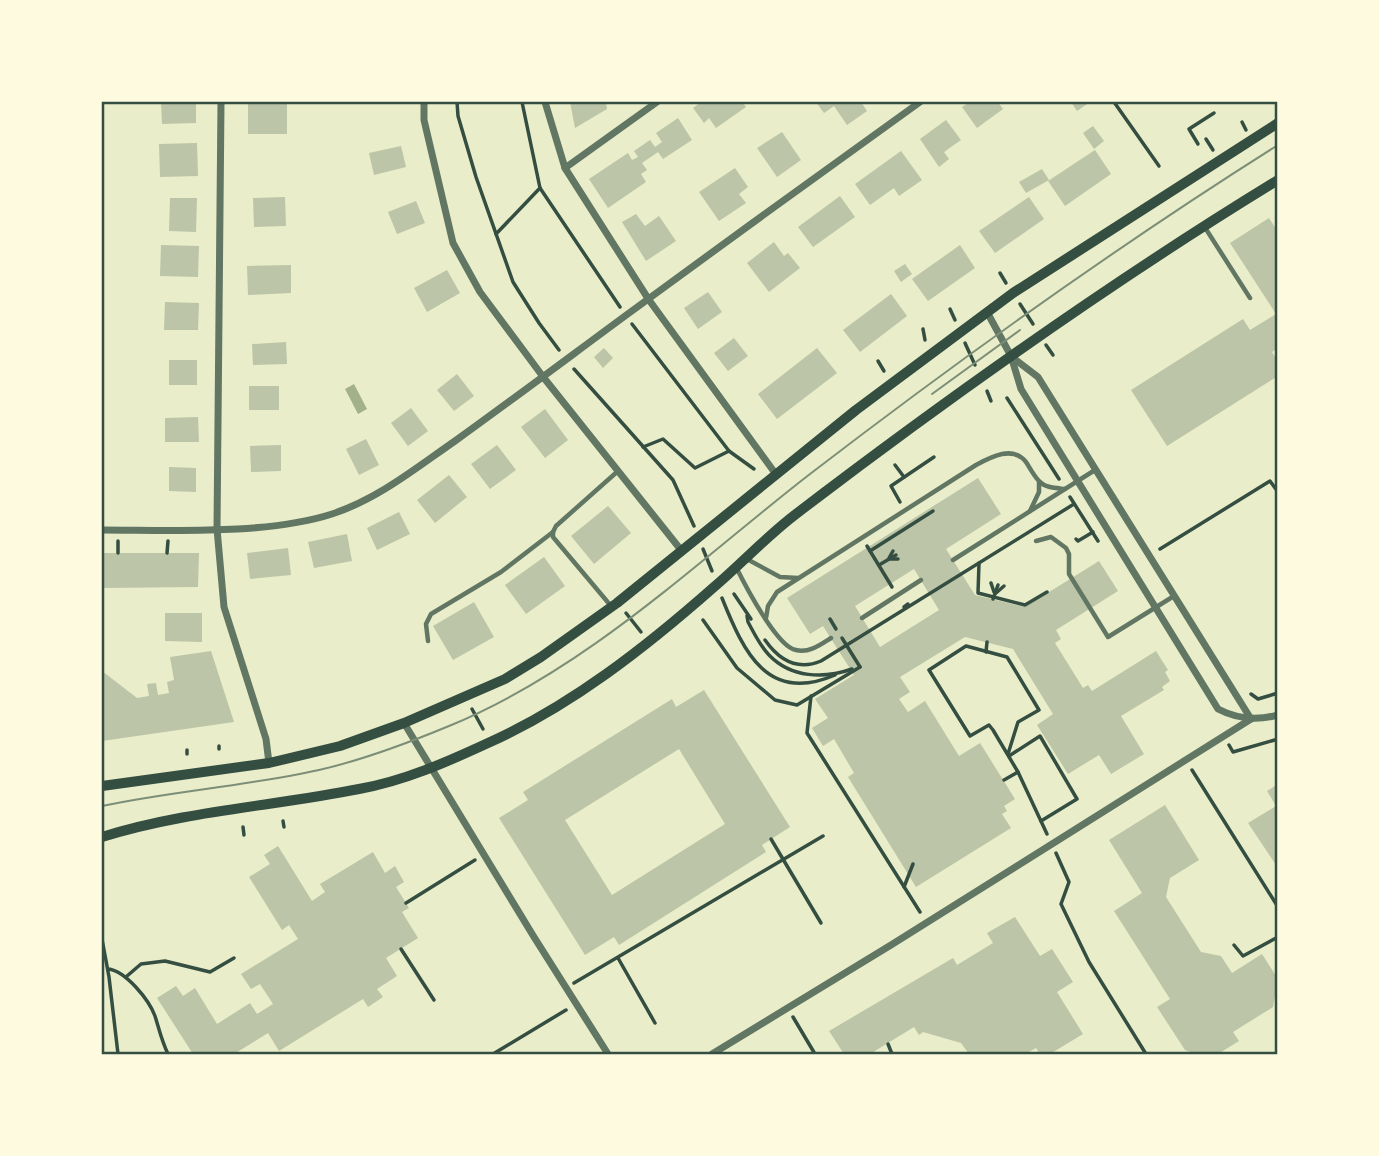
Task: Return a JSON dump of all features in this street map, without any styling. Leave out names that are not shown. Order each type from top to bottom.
[{"type":"main road","points":[[102,786],[269,763],[340,746],[466,698],[505,679],[615,605],[775,474],[1013,293],[1278,123]]},
{"type":"main road","points":[[102,836],[144,825],[363,789],[431,768],[530,723],[648,642],[793,516],[1011,356],[1204,225],[1278,180]]},
{"type":"street","points":[[221,102],[217,529],[224,607],[266,739],[269,763]]},
{"type":"street","points":[[424,102],[424,120],[453,243],[480,292],[681,550]]},
{"type":"street","points":[[545,102],[565,168],[649,300],[775,474]]},
{"type":"street","points":[[565,168],[657,102]]},
{"type":"street","points":[[102,530],[217,529],[299,523],[364,501],[399,480],[567,361],[919,102]]},
{"type":"street","points":[[988,312],[1011,356],[1021,389],[1218,709],[1231,716],[1251,719],[1278,715]]},
{"type":"street","points":[[1011,356],[1038,377],[1251,719]]},
{"type":"street","points":[[712,1055],[1251,719]]},
{"type":"street","points":[[404,723],[608,1055]]},
{"type":"lane","points":[[1204,225],[1251,298]]},
{"type":"lane","points":[[766,618],[768,606],[778,592],[993,456],[1010,453],[1024,458],[1039,482],[1039,492],[1030,511]]},
{"type":"lane","points":[[953,560],[1095,470]]},
{"type":"lane","points":[[428,641],[426,624],[431,614],[501,572],[553,532],[556,526],[618,471]]},
{"type":"lane","points":[[1039,482],[1065,489]]},
{"type":"lane","points":[[553,532],[553,537],[615,605]]},
{"type":"lane","points":[[1036,541],[1051,537],[1066,548],[1069,554],[1069,575],[1108,638],[1174,596]]},
{"type":"lane","points":[[745,558],[780,577],[799,578]]},
{"type":"lane","points":[[736,567],[783,643],[794,650],[809,650],[831,638]]},
{"type":"lane","points":[[862,618],[921,580]]},
{"type":"path","points":[[457,102],[462,128],[513,282],[567,361],[673,480]]},
{"type":"path","points":[[522,102],[540,188],[626,316],[729,451],[754,469]]},
{"type":"path","points":[[1114,102],[1159,166]]},
{"type":"path","points":[[1198,144],[1189,128],[1214,113]]},
{"type":"path","points":[[1206,139],[1214,152]]},
{"type":"path","points":[[496,234],[540,188]]},
{"type":"path","points":[[1000,273],[1052,355]]},
{"type":"path","points":[[950,309],[991,401]]},
{"type":"path","points":[[923,329],[925,340]]},
{"type":"path","points":[[878,361],[884,371]]},
{"type":"path","points":[[643,447],[663,439],[695,468],[729,451]]},
{"type":"path","points":[[914,523],[891,486],[934,457]]},
{"type":"path","points":[[895,465],[904,477]]},
{"type":"path","points":[[1158,551],[1270,481],[1278,492]]},
{"type":"path","points":[[870,551],[933,511]]},
{"type":"path","points":[[1076,539],[1078,541],[1093,532]]},
{"type":"path","points":[[862,538],[897,596]]},
{"type":"path","points":[[118,540],[118,553]]},
{"type":"path","points":[[167,540],[167,553]]},
{"type":"path","points":[[977,545],[978,593],[1026,604],[1047,592]]},
{"type":"path","points":[[879,565],[896,555],[887,560]]},
{"type":"path","points":[[991,583],[994,597]]},
{"type":"path","points":[[994,597],[998,585]]},
{"type":"path","points":[[994,597],[1004,586]]},
{"type":"path","points":[[615,605],[648,642]]},
{"type":"path","points":[[703,620],[737,668],[775,700],[797,705],[859,664],[847,646]]},
{"type":"path","points":[[986,652],[987,642]]},
{"type":"path","points":[[1009,755],[1018,722],[1039,710],[1007,657],[966,646],[929,670],[970,736],[989,725],[1009,755],[1069,882],[1061,904],[1089,962],[1146,1055]]},
{"type":"path","points":[[799,685],[818,683],[835,675]]},
{"type":"path","points":[[811,696],[807,733],[926,923]]},
{"type":"path","points":[[466,698],[491,742]]},
{"type":"path","points":[[1009,755],[1040,736],[1077,799],[1041,821]]},
{"type":"path","points":[[1185,760],[1278,907]]},
{"type":"path","points":[[1004,780],[1018,772]]},
{"type":"path","points":[[243,827],[244,835]]},
{"type":"path","points":[[566,988],[823,836]]},
{"type":"path","points":[[771,839],[821,923]]},
{"type":"path","points":[[904,887],[913,864]]},
{"type":"path","points":[[405,903],[463,868]]},
{"type":"path","points":[[1234,945],[1242,956],[1278,937]]},
{"type":"path","points":[[102,939],[118,1055]]},
{"type":"path","points":[[401,949],[434,1000]]},
{"type":"path","points":[[127,976],[141,964],[165,961],[210,972],[234,958]]},
{"type":"path","points":[[618,958],[655,1023]]},
{"type":"path","points":[[107,969],[127,976],[154,1013],[168,1055]]},
{"type":"path","points":[[493,1055],[576,1003]]},
{"type":"path","points":[[788,1009],[815,1055]]},
{"type":"path","points":[[888,1044],[892,1055]]},
{"type":"shaded area","points":[[354,384],[367,409],[358,414],[345,389]]},
{"type":"building","points":[[161,102],[196,102],[196,123],[162,124]]},
{"type":"building","points":[[570,102],[606,102],[607,109],[575,128]]},
{"type":"building","points":[[701,102],[742,102],[746,107],[716,128],[709,118],[704,123],[693,108]]},
{"type":"building","points":[[816,102],[861,102],[867,111],[847,125],[834,106],[824,113]]},
{"type":"building","points":[[970,102],[998,102],[1003,109],[977,128],[962,107]]},
{"type":"building","points":[[1071,102],[1090,102],[1077,111]]},
{"type":"building","points":[[248,104],[287,104],[287,134],[248,134]]},
{"type":"building","points":[[678,118],[692,140],[663,159],[658,152],[642,163],[647,170],[641,174],[646,182],[608,208],[589,179],[628,153],[632,160],[638,157],[634,151],[650,140],[655,147],[662,142],[656,133]]},
{"type":"building","points":[[946,120],[961,140],[944,152],[949,159],[939,167],[920,139]]},
{"type":"building","points":[[1093,126],[1104,141],[1094,149],[1083,133]]},
{"type":"building","points":[[782,132],[801,160],[777,177],[757,148]]},
{"type":"building","points":[[197,143],[198,176],[160,177],[159,144]]},
{"type":"building","points":[[401,146],[406,167],[374,175],[369,153]]},
{"type":"building","points":[[1095,150],[1111,174],[1065,206],[1048,181]]},
{"type":"building","points":[[901,151],[922,180],[899,196],[894,188],[870,205],[855,184]]},
{"type":"building","points":[[735,168],[748,187],[739,194],[746,203],[719,221],[699,192]]},
{"type":"building","points":[[1042,169],[1049,180],[1026,193],[1019,182]]},
{"type":"building","points":[[840,196],[855,217],[813,247],[798,227]]},
{"type":"building","points":[[285,197],[286,226],[254,227],[253,198]]},
{"type":"building","points":[[1029,197],[1044,219],[995,253],[979,231]]},
{"type":"building","points":[[170,198],[197,198],[196,232],[169,231]]},
{"type":"building","points":[[416,201],[425,223],[397,234],[388,212]]},
{"type":"building","points":[[636,214],[645,226],[659,216],[676,241],[646,261],[622,222]]},
{"type":"building","points":[[1269,218],[1278,232],[1278,348],[1272,352],[1278,361],[1278,376],[1167,446],[1131,390],[1243,319],[1250,330],[1276,314],[1230,243]]},
{"type":"building","points":[[774,242],[784,256],[788,253],[800,268],[769,292],[747,263]]},
{"type":"building","points":[[161,245],[199,246],[198,277],[160,276]]},
{"type":"building","points":[[960,245],[975,268],[928,301],[912,279]]},
{"type":"building","points":[[905,264],[912,274],[901,282],[894,271]]},
{"type":"building","points":[[291,265],[291,293],[248,295],[247,266]]},
{"type":"building","points":[[447,270],[460,293],[427,312],[414,288]]},
{"type":"building","points":[[708,292],[722,312],[698,329],[684,308]]},
{"type":"building","points":[[891,294],[907,316],[860,352],[843,330]]},
{"type":"building","points":[[165,302],[199,303],[198,330],[164,330]]},
{"type":"building","points":[[734,338],[748,356],[728,371],[714,353]]},
{"type":"building","points":[[286,342],[287,364],[253,365],[252,344]]},
{"type":"building","points":[[604,348],[613,358],[603,368],[594,357]]},
{"type":"building","points":[[817,348],[837,373],[777,419],[758,394]]},
{"type":"building","points":[[169,360],[197,360],[197,385],[169,385]]},
{"type":"building","points":[[457,374],[474,396],[454,411],[437,390]]},
{"type":"building","points":[[249,386],[279,386],[279,410],[249,410]]},
{"type":"building","points":[[411,408],[428,431],[408,446],[391,423]]},
{"type":"building","points":[[545,409],[568,440],[545,458],[521,427]]},
{"type":"building","points":[[198,417],[199,442],[165,442],[165,418]]},
{"type":"building","points":[[366,439],[379,465],[359,475],[346,449]]},
{"type":"building","points":[[281,445],[281,471],[251,472],[250,446]]},
{"type":"building","points":[[497,445],[516,470],[490,489],[471,464]]},
{"type":"building","points":[[169,467],[196,468],[196,492],[169,491]]},
{"type":"building","points":[[449,475],[467,497],[435,523],[417,500]]},
{"type":"building","points":[[978,478],[1001,514],[946,549],[975,595],[1025,607],[1099,561],[1118,591],[1056,630],[1061,639],[1055,643],[1083,688],[1088,685],[1092,691],[1156,651],[1168,670],[1165,672],[1170,681],[1162,687],[1164,690],[1121,716],[1144,754],[1111,774],[1099,755],[1068,774],[1037,725],[1053,714],[1013,649],[965,637],[900,677],[910,692],[899,699],[908,712],[925,701],[959,756],[980,743],[1015,799],[1004,806],[1007,811],[1002,814],[1011,828],[916,887],[848,777],[854,773],[834,739],[823,746],[812,728],[828,718],[815,699],[854,675],[823,626],[810,634],[787,598]],"holes":[[[914,569],[939,610],[880,647],[855,606]]]},
{"type":"building","points":[[608,506],[631,533],[594,564],[571,536]]},
{"type":"building","points":[[399,512],[410,534],[377,550],[367,528]]},
{"type":"building","points":[[347,534],[352,561],[314,568],[308,542]]},
{"type":"building","points":[[288,548],[291,575],[250,579],[247,553]]},
{"type":"building","points":[[102,553],[199,553],[198,587],[102,588]]},
{"type":"building","points":[[544,557],[565,586],[526,614],[505,585]]},
{"type":"building","points":[[474,602],[494,637],[453,660],[433,626]]},
{"type":"building","points":[[165,613],[202,613],[202,642],[165,641]]},
{"type":"building","points":[[211,651],[234,722],[102,741],[102,671],[137,698],[149,696],[147,684],[156,683],[158,695],[169,693],[167,682],[174,680],[170,657]]},
{"type":"building","points":[[704,690],[790,827],[762,845],[766,852],[619,945],[614,937],[585,955],[499,818],[528,800],[523,792],[672,699],[676,707]],"holes":[[[679,749],[725,824],[612,895],[565,820]]]},
{"type":"building","points":[[1278,784],[1278,868],[1248,823],[1276,806],[1267,791]]},
{"type":"building","points":[[1165,805],[1199,860],[1170,878],[1166,897],[1201,952],[1221,956],[1232,973],[1262,954],[1278,979],[1273,1007],[1233,1032],[1239,1041],[1218,1054],[1195,1054],[1185,1050],[1157,1007],[1170,999],[1114,911],[1142,893],[1109,840]]},
{"type":"building","points":[[278,846],[312,901],[325,892],[320,884],[373,852],[385,873],[395,866],[404,882],[396,887],[409,908],[402,912],[418,938],[386,958],[397,976],[377,989],[383,997],[368,1007],[363,999],[279,1051],[268,1033],[234,1054],[193,1054],[157,998],[176,986],[183,996],[195,988],[217,1024],[250,1003],[257,1014],[273,1004],[260,984],[251,989],[241,974],[298,939],[289,925],[282,930],[249,877],[270,864],[264,855]]},
{"type":"building","points":[[1015,917],[1040,956],[1052,949],[1073,982],[1057,992],[1083,1034],[1050,1054],[1040,1054],[1036,1048],[1025,1054],[969,1054],[961,1043],[923,1032],[919,1035],[914,1027],[870,1054],[844,1054],[829,1031],[953,958],[957,965],[993,943],[987,933]]},
{"type":"tram line","points":[[102,806],[292,776],[336,766],[418,739],[499,702],[547,675],[638,612],[810,474],[982,346],[1099,263],[1278,145]]},
{"type":"tram line","points":[[932,394],[1020,330]]}]
